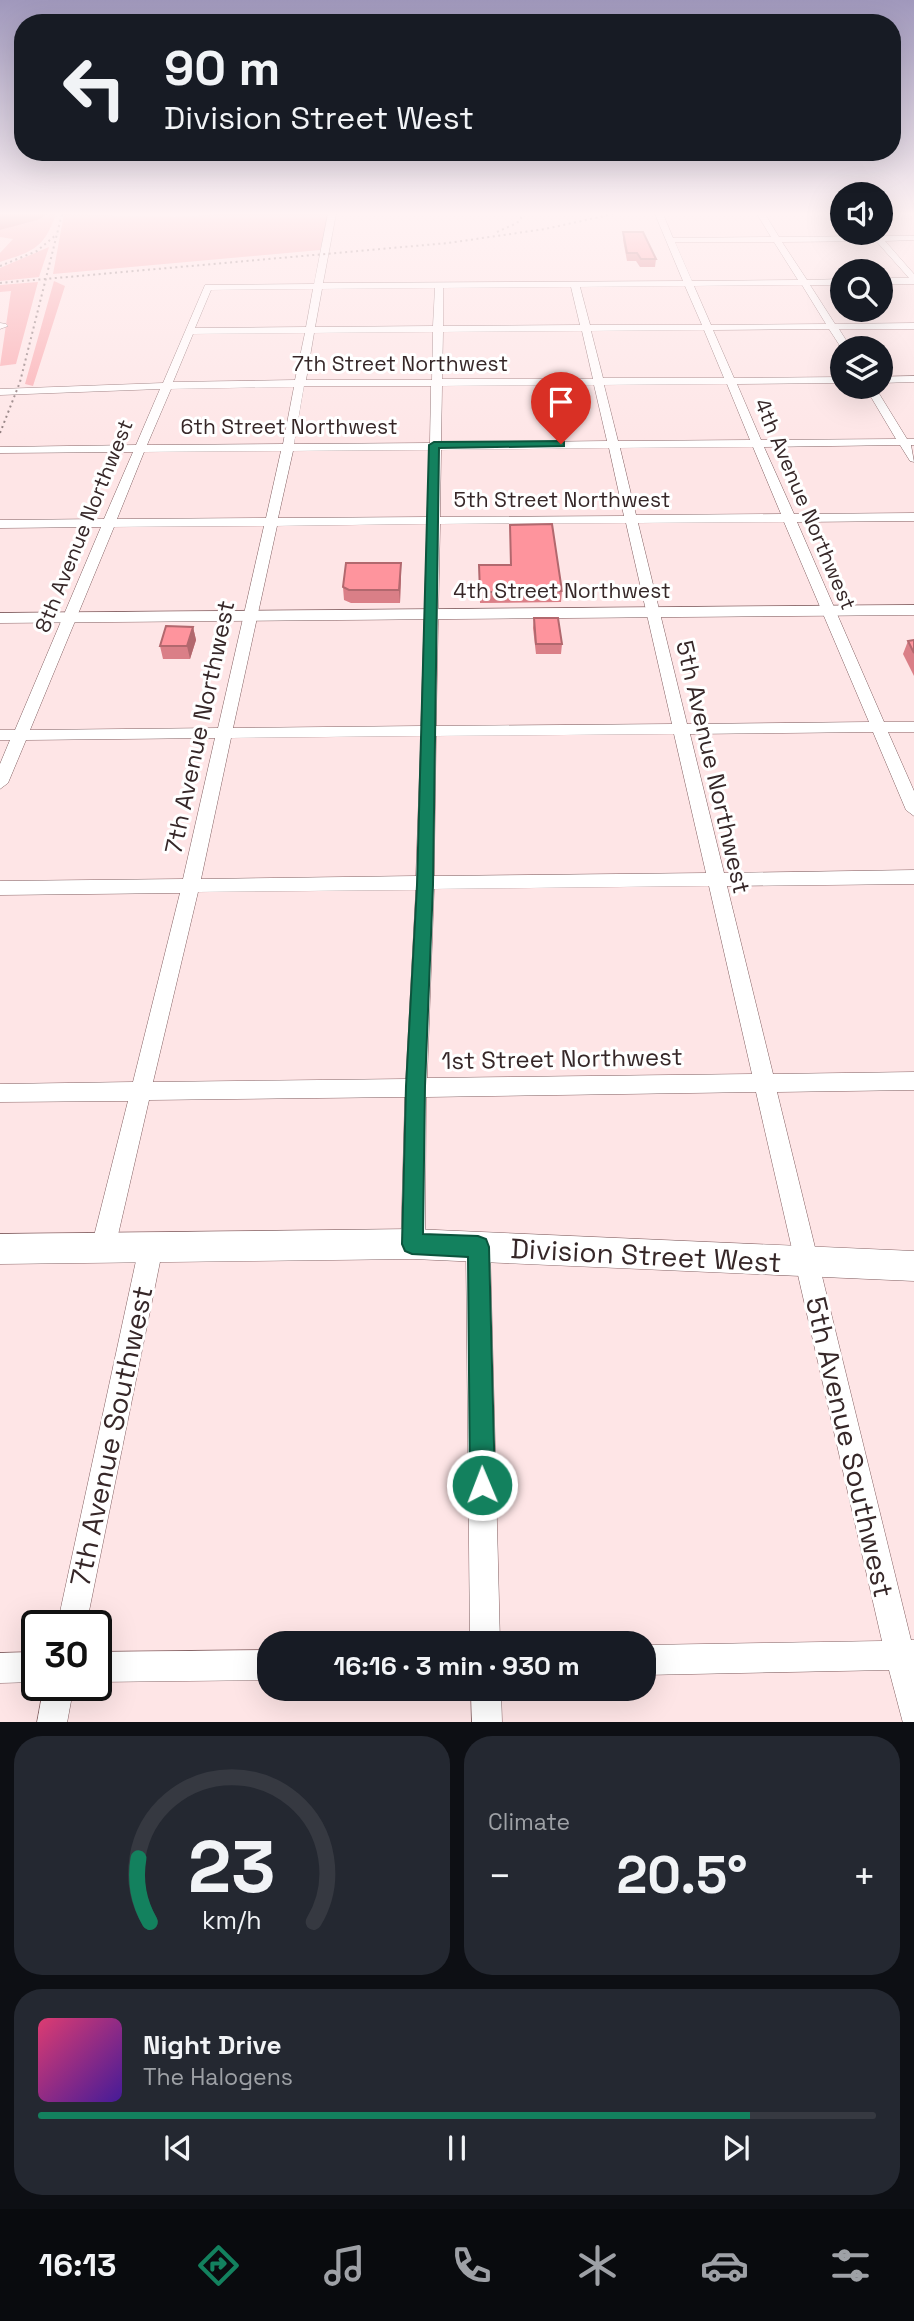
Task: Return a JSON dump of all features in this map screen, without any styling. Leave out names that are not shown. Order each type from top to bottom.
[{"type":"main road","name":"4th Street Northwest","points":[[0,618],[914,610]]},
{"type":"main road","name":"Division Street West","points":[[0,1249],[412,1244],[914,1266]]},
{"type":"street","name":"8th Avenue Northwest","points":[[0,783],[205,294]]},
{"type":"street","name":"7th Avenue Northwest","points":[[103,1248],[190,887],[288,446],[318,294]]},
{"type":"street","points":[[412,1244],[425,885],[439,294]]},
{"type":"street","name":"5th Avenue Northwest","points":[[577,294],[806,1263]]},
{"type":"street","name":"4th Avenue Northwest","points":[[694,294],[914,810]]},
{"type":"street","points":[[811,294],[837,336]]},
{"type":"street","points":[[188,331],[914,326]]},
{"type":"street","points":[[893,380],[914,379]]},
{"type":"street","name":"7th Street Northwest","points":[[0,392],[301,383],[830,380]]},
{"type":"street","points":[[879,399],[909,442],[914,459]]},
{"type":"street","name":"6th Street Northwest","points":[[0,450],[909,442]]},
{"type":"street","name":"5th Street Northwest","points":[[0,524],[914,517]]},
{"type":"street","points":[[0,735],[914,727]]},
{"type":"street","points":[[0,888],[425,885],[714,878],[914,877]]},
{"type":"street","name":"1st Street Northwest","points":[[0,1093],[914,1081]]},
{"type":"street","name":"7th Avenue Southwest","points":[[74,1610],[150,1247]]},
{"type":"street","points":[[478,1247],[485,1631]]},
{"type":"street","name":"5th Avenue Southwest","points":[[806,1263],[907,1655],[914,1713]]},
{"type":"street","points":[[656,1660],[907,1655]]},
{"type":"street","points":[[112,1667],[257,1665]]},
{"type":"street","points":[[0,1668],[21,1668]]},
{"type":"street","points":[[52,1722],[56,1701]]},
{"type":"street","points":[[486,1701],[487,1722]]},
{"type":"shaded area","points":[[11,294],[35,294],[16,364],[0,366]]},
{"type":"shaded area","points":[[50,294],[62,294],[33,386],[25,384]]},
{"type":"building","points":[[552,524],[562,591],[480,592],[479,565],[511,565],[510,525]]},
{"type":"building","points":[[346,563],[401,563],[399,590],[349,590],[343,587]]},
{"type":"building","points":[[534,618],[558,618],[562,644],[536,644]]},
{"type":"building","points":[[166,626],[193,627],[187,646],[160,646]]},
{"type":"building","points":[[914,640],[914,653],[908,641]]},
{"type":"railway","points":[[0,433],[20,382],[42,294]]},
{"type":"route","points":[[482,1485],[478,1247],[412,1244],[425,885],[434,445],[561,444]]}]
